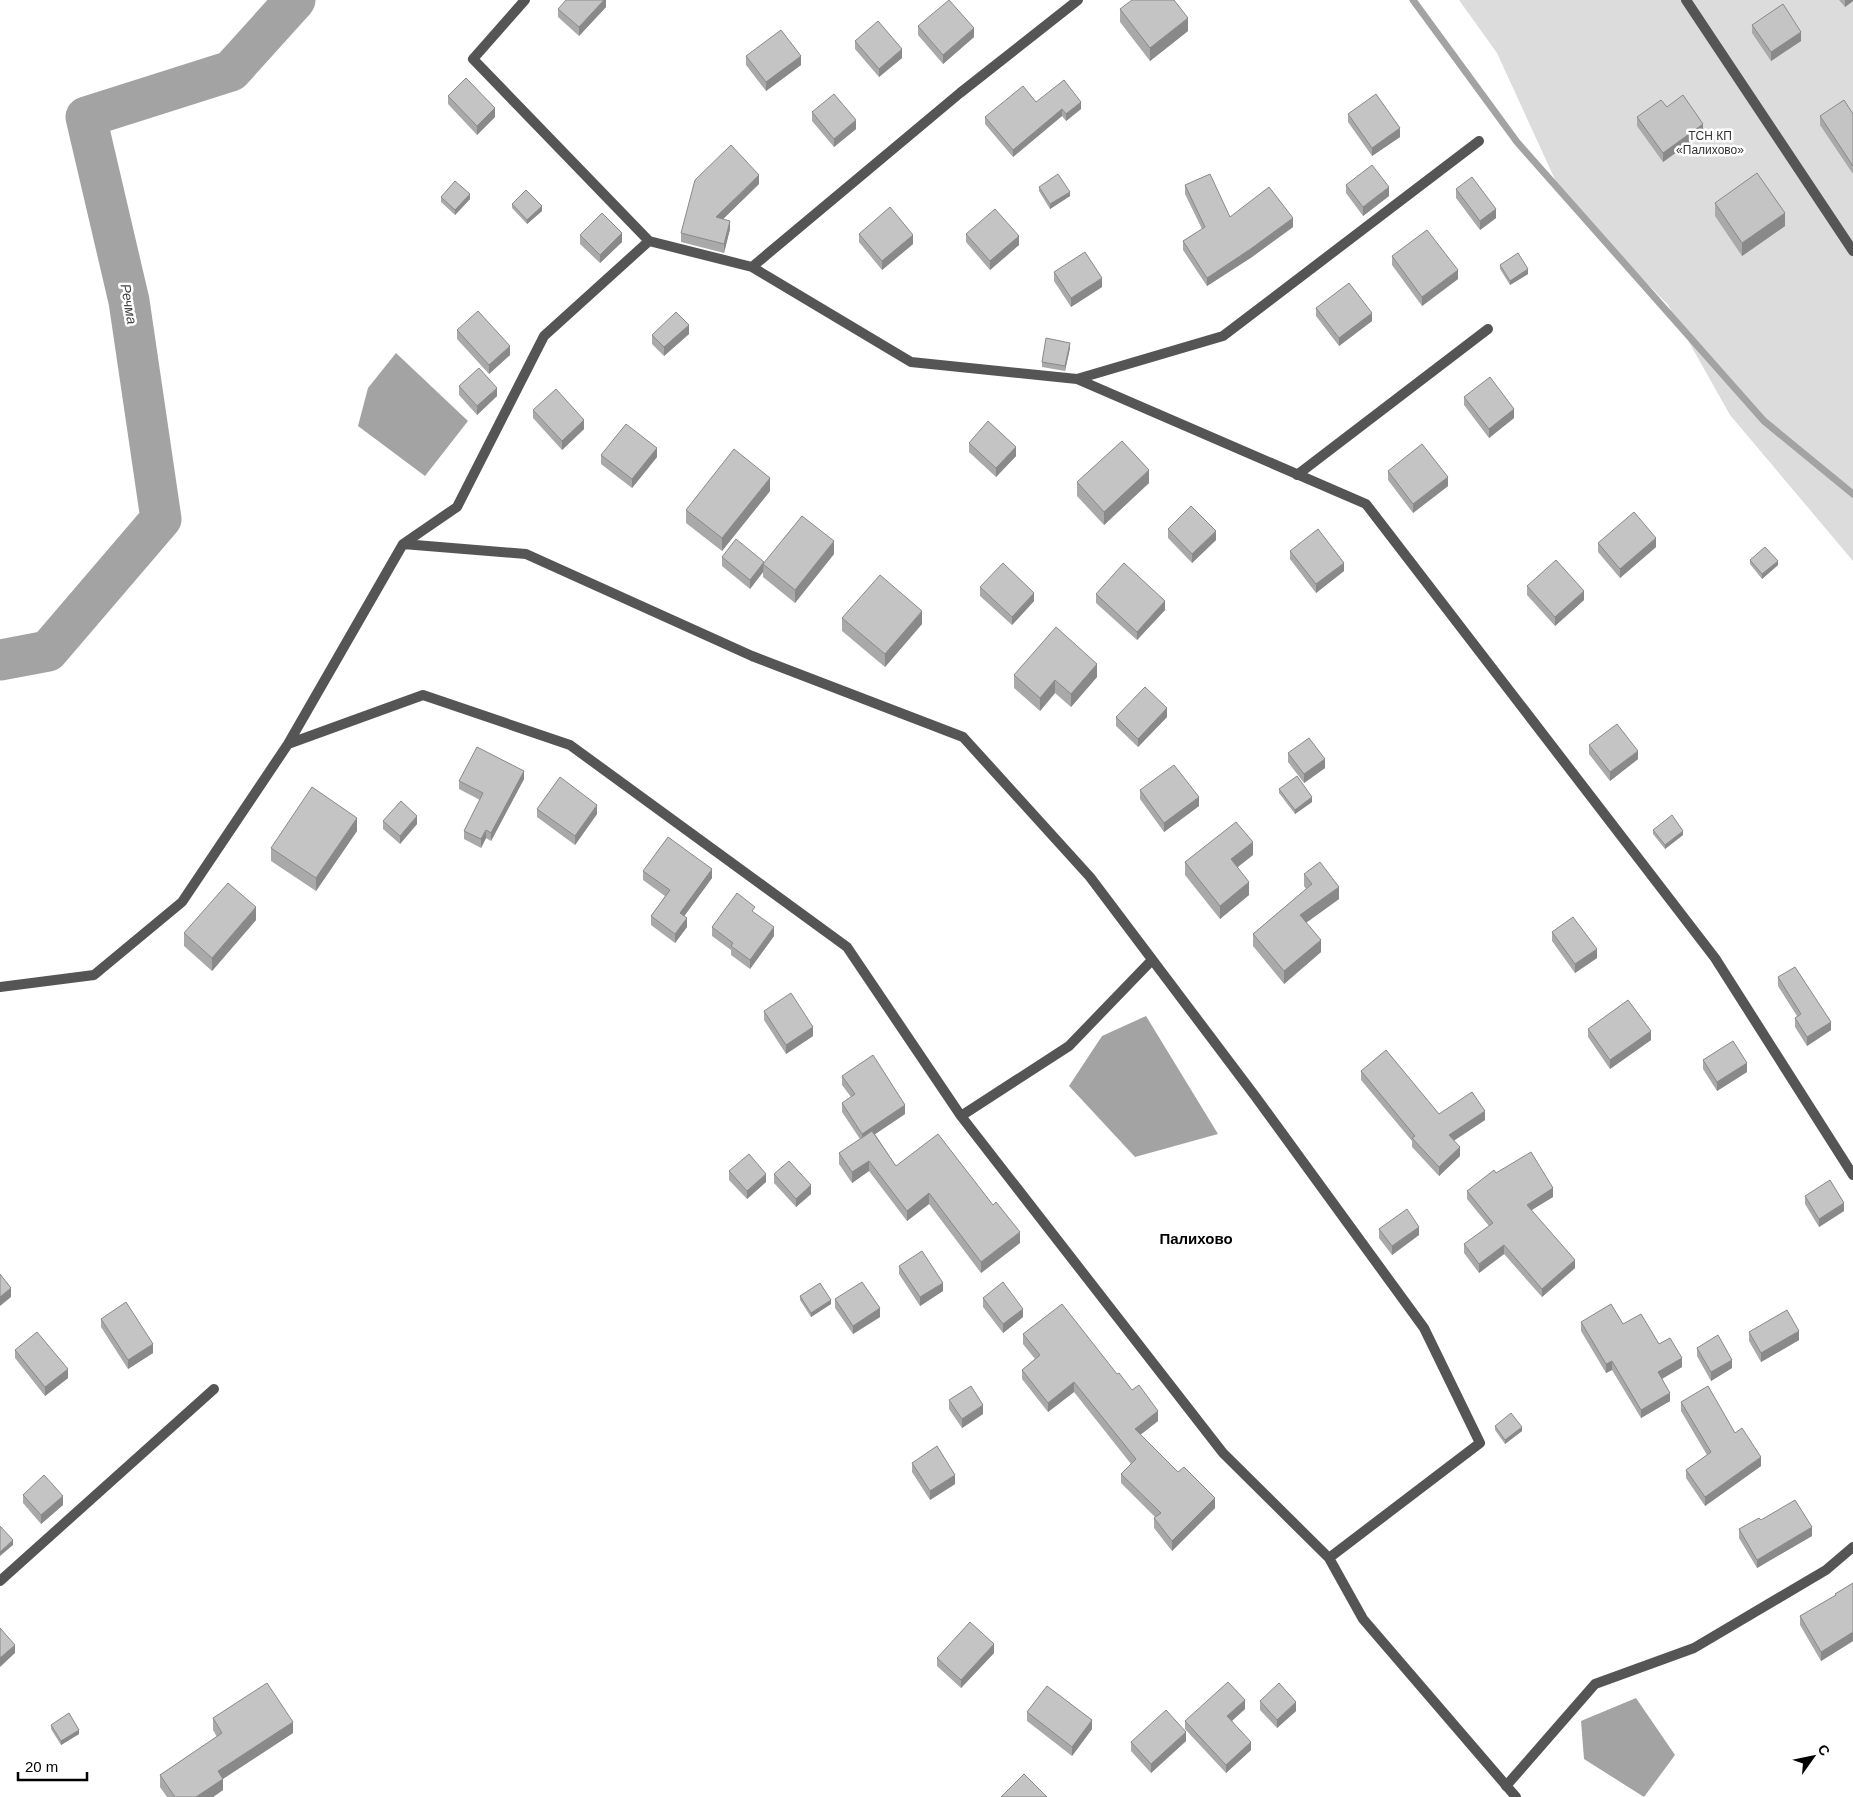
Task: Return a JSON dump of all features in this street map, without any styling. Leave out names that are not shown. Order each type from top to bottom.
[{"type":"street","points":[[525,0],[472,59],[650,241],[752,268],[911,362],[1077,378],[1366,504],[1715,958],[1853,1174]]},
{"type":"street","points":[[752,268],[960,93],[1078,0]]},
{"type":"street","points":[[1686,0],[1853,252]]},
{"type":"street","points":[[1077,378],[1223,336],[1480,141]]},
{"type":"street","points":[[0,987],[94,975],[182,902],[288,744],[403,544],[458,506],[544,336],[650,241]]},
{"type":"street","points":[[1297,475],[1488,329]]},
{"type":"street","points":[[403,544],[526,554],[752,656],[963,737],[1090,877],[1255,1096],[1424,1328],[1480,1443],[1329,1558]]},
{"type":"street","points":[[288,744],[423,695],[570,745],[847,947],[961,1116],[1223,1453],[1329,1558],[1363,1620],[1516,1797]]},
{"type":"street","points":[[961,1116],[1069,1046],[1152,960]]},
{"type":"street","points":[[0,1581],[214,1389]]},
{"type":"street","points":[[1506,1786],[1596,1684],[1694,1648],[1826,1570],[1853,1547]]},
{"type":"green space","name":"ТСН КП «Палихово»","points":[[1459,0],[1853,0],[1853,561],[1730,415],[1668,305],[1563,197],[1497,53]]},
{"type":"shaded area","points":[[396,353],[468,421],[425,476],[358,426],[368,388]]},
{"type":"shaded area","points":[[1146,1016],[1218,1134],[1135,1157],[1069,1086],[1102,1036]]},
{"type":"shaded area","points":[[1636,1698],[1675,1755],[1644,1797],[1584,1759],[1581,1721]]},
{"type":"building","points":[[566,0],[604,0],[579,27],[558,9]]},
{"type":"building","points":[[949,0],[974,28],[943,55],[918,26]]},
{"type":"building","points":[[1132,0],[1174,0],[1188,18],[1150,48],[1120,9]]},
{"type":"building","points":[[1783,4],[1801,32],[1771,52],[1752,25]]},
{"type":"building","points":[[878,21],[902,49],[879,69],[855,41]]},
{"type":"building","points":[[781,30],[801,56],[766,82],[746,56]]},
{"type":"building","points":[[466,78],[495,108],[477,126],[448,96]]},
{"type":"building","points":[[1064,80],[1081,102],[1066,114],[1062,109],[1013,150],[985,117],[1023,86],[1036,102]]},
{"type":"building","points":[[834,94],[856,120],[834,139],[812,112]]},
{"type":"building","points":[[1376,94],[1400,128],[1372,148],[1348,114]]},
{"type":"building","points":[[1683,95],[1703,124],[1663,153],[1637,117],[1661,100],[1667,107]]},
{"type":"building","points":[[1844,100],[1853,114],[1853,166],[1820,116]]},
{"type":"building","points":[[731,145],[759,175],[716,217],[730,221],[724,244],[681,233],[695,180]]},
{"type":"building","points":[[1372,165],[1389,187],[1363,207],[1346,185]]},
{"type":"building","points":[[1757,173],[1785,213],[1742,243],[1715,203]]},
{"type":"building","points":[[1058,174],[1070,192],[1050,204],[1039,187]]},
{"type":"building","points":[[1210,174],[1230,217],[1269,187],[1293,218],[1207,278],[1183,241],[1205,227],[1185,185]]},
{"type":"building","points":[[1472,177],[1496,209],[1480,221],[1456,189]]},
{"type":"building","points":[[455,181],[470,194],[455,210],[441,197]]},
{"type":"building","points":[[526,190],[542,206],[527,220],[512,204]]},
{"type":"building","points":[[890,207],[913,235],[882,261],[859,234]]},
{"type":"building","points":[[995,209],[1019,236],[990,261],[966,234]]},
{"type":"building","points":[[602,213],[622,233],[600,255],[580,235]]},
{"type":"building","points":[[1427,230],[1458,270],[1422,297],[1392,256]]},
{"type":"building","points":[[1085,252],[1102,278],[1071,298],[1054,272]]},
{"type":"building","points":[[1518,253],[1528,269],[1510,281],[1500,265]]},
{"type":"building","points":[[1349,283],[1372,313],[1339,338],[1316,308]]},
{"type":"building","points":[[478,311],[510,346],[489,365],[457,330]]},
{"type":"building","points":[[676,312],[689,325],[664,347],[652,335]]},
{"type":"building","points":[[1046,338],[1070,343],[1065,366],[1042,362]]},
{"type":"building","points":[[479,368],[497,388],[477,406],[459,386]]},
{"type":"building","points":[[1490,377],[1514,409],[1489,429],[1464,397]]},
{"type":"building","points":[[556,389],[584,420],[562,441],[533,410]]},
{"type":"building","points":[[988,421],[1016,447],[996,468],[969,443]]},
{"type":"building","points":[[626,424],[657,448],[632,479],[601,455]]},
{"type":"building","points":[[1122,441],[1149,470],[1104,512],[1077,482]]},
{"type":"building","points":[[1422,444],[1448,477],[1413,504],[1388,471]]},
{"type":"building","points":[[734,449],[770,478],[722,538],[686,510]]},
{"type":"building","points":[[1191,506],[1216,531],[1192,554],[1168,529]]},
{"type":"building","points":[[1634,512],[1656,538],[1620,569],[1598,543]]},
{"type":"building","points":[[802,516],[834,541],[795,590],[763,564]]},
{"type":"building","points":[[1318,529],[1344,563],[1316,584],[1290,551]]},
{"type":"building","points":[[736,539],[764,562],[750,580],[722,557]]},
{"type":"building","points":[[1765,547],[1778,561],[1762,574],[1750,560]]},
{"type":"building","points":[[1556,560],[1584,591],[1555,617],[1527,586]]},
{"type":"building","points":[[1003,563],[1034,593],[1012,617],[980,587]]},
{"type":"building","points":[[1124,563],[1165,601],[1137,632],[1096,594]]},
{"type":"building","points":[[880,575],[922,611],[885,654],[842,618]]},
{"type":"building","points":[[1056,627],[1097,664],[1071,694],[1055,680],[1040,698],[1014,675]]},
{"type":"building","points":[[1145,687],[1167,708],[1138,739],[1116,717]]},
{"type":"building","points":[[1617,724],[1638,751],[1610,772],[1589,745]]},
{"type":"building","points":[[1309,738],[1325,759],[1304,774],[1288,753]]},
{"type":"building","points":[[477,747],[524,771],[491,833],[486,830],[481,839],[464,831],[483,793],[459,781]]},
{"type":"building","points":[[1174,765],[1199,797],[1164,823],[1140,790]]},
{"type":"building","points":[[1297,776],[1312,797],[1295,810],[1279,789]]},
{"type":"building","points":[[560,777],[597,805],[575,836],[537,809]]},
{"type":"building","points":[[312,787],[357,818],[316,878],[271,848]]},
{"type":"building","points":[[401,801],[417,816],[400,836],[383,821]]},
{"type":"building","points":[[1672,815],[1683,831],[1665,845],[1653,830]]},
{"type":"building","points":[[1236,822],[1253,842],[1231,859],[1249,882],[1220,906],[1185,862]]},
{"type":"building","points":[[668,837],[712,869],[680,913],[687,918],[675,934],[651,916],[670,890],[643,871]]},
{"type":"building","points":[[1320,862],[1339,887],[1300,915],[1321,940],[1284,971],[1253,934],[1312,884],[1304,874]]},
{"type":"building","points":[[228,883],[256,907],[212,958],[184,933]]},
{"type":"building","points":[[737,893],[755,907],[752,911],[774,927],[750,960],[731,946],[733,943],[712,927]]},
{"type":"building","points":[[1573,917],[1597,949],[1575,964],[1552,932]]},
{"type":"building","points":[[1795,967],[1831,1022],[1807,1037],[1795,1018],[1801,1014],[1778,977]]},
{"type":"building","points":[[791,993],[813,1027],[786,1045],[764,1011]]},
{"type":"building","points":[[1628,1000],[1651,1031],[1610,1060],[1588,1029]]},
{"type":"building","points":[[1733,1041],[1747,1063],[1717,1082],[1703,1060]]},
{"type":"building","points":[[1386,1050],[1439,1114],[1472,1092],[1485,1111],[1449,1135],[1460,1147],[1439,1167],[1412,1138],[1415,1136],[1361,1071]]},
{"type":"building","points":[[873,1055],[905,1105],[862,1134],[842,1103],[855,1094],[842,1076]]},
{"type":"building","points":[[872,1131],[896,1166],[938,1134],[993,1205],[996,1202],[1020,1232],[981,1262],[929,1193],[907,1211],[869,1161],[852,1172],[839,1153]]},
{"type":"building","points":[[1531,1152],[1553,1188],[1527,1205],[1575,1260],[1542,1289],[1504,1245],[1479,1264],[1464,1244],[1493,1223],[1467,1191],[1494,1170],[1496,1173]]},
{"type":"building","points":[[749,1154],[766,1174],[747,1191],[729,1171]]},
{"type":"building","points":[[789,1161],[811,1185],[796,1199],[774,1174]]},
{"type":"building","points":[[1830,1180],[1844,1203],[1819,1219],[1805,1196]]},
{"type":"building","points":[[1407,1209],[1419,1227],[1392,1246],[1379,1229]]},
{"type":"building","points":[[922,1251],[943,1283],[920,1297],[899,1266]]},
{"type":"building","points":[[0,1274],[11,1288],[0,1297]]},
{"type":"building","points":[[862,1282],[880,1308],[853,1326],[835,1299]]},
{"type":"building","points":[[1003,1282],[1023,1309],[1003,1324],[983,1298]]},
{"type":"building","points":[[820,1283],[831,1300],[811,1313],[800,1296]]},
{"type":"building","points":[[126,1302],[153,1344],[128,1360],[101,1319]]},
{"type":"building","points":[[1062,1304],[1117,1374],[1119,1373],[1132,1390],[1139,1385],[1158,1411],[1135,1429],[1178,1472],[1184,1467],[1215,1498],[1172,1541],[1154,1518],[1161,1513],[1121,1474],[1136,1459],[1074,1382],[1048,1403],[1022,1370],[1040,1355],[1023,1334]]},
{"type":"building","points":[[1611,1304],[1623,1324],[1641,1314],[1659,1344],[1670,1338],[1682,1358],[1658,1372],[1670,1393],[1641,1410],[1612,1361],[1606,1364],[1581,1322]]},
{"type":"building","points":[[1787,1310],[1799,1331],[1761,1353],[1749,1332]]},
{"type":"building","points":[[37,1332],[68,1369],[45,1387],[15,1350]]},
{"type":"building","points":[[1718,1335],[1732,1360],[1711,1372],[1697,1348]]},
{"type":"building","points":[[971,1386],[983,1405],[962,1419],[949,1400]]},
{"type":"building","points":[[1708,1386],[1735,1433],[1742,1428],[1761,1457],[1705,1497],[1686,1470],[1711,1452],[1681,1402]]},
{"type":"building","points":[[1511,1413],[1522,1427],[1505,1440],[1495,1426]]},
{"type":"building","points":[[937,1446],[955,1475],[930,1491],[912,1463]]},
{"type":"building","points":[[44,1475],[63,1496],[41,1515],[23,1495]]},
{"type":"building","points":[[1795,1500],[1812,1527],[1757,1560],[1739,1529],[1759,1518],[1761,1520]]},
{"type":"building","points":[[0,1526],[13,1540],[0,1552]]},
{"type":"building","points":[[1853,1583],[1853,1632],[1821,1652],[1800,1616]]},
{"type":"building","points":[[970,1622],[994,1644],[961,1680],[937,1658]]},
{"type":"building","points":[[0,1628],[15,1645],[0,1658]]},
{"type":"building","points":[[1228,1682],[1245,1700],[1227,1716],[1251,1742],[1226,1765],[1185,1721]]},
{"type":"building","points":[[267,1683],[293,1722],[218,1771],[223,1779],[196,1797],[175,1797],[160,1775],[222,1733],[213,1718]]},
{"type":"building","points":[[1279,1683],[1296,1702],[1277,1720],[1260,1701]]},
{"type":"building","points":[[1047,1686],[1092,1720],[1072,1747],[1027,1712]]},
{"type":"building","points":[[1166,1710],[1186,1732],[1151,1764],[1131,1742]]},
{"type":"building","points":[[69,1713],[79,1730],[61,1741],[51,1725]]},
{"type":"building","points":[[1024,1774],[1047,1797],[1001,1797]]},
{"type":"waterway","name":"Речма","points":[[0,660],[48,651],[161,519],[129,301],[86,117],[231,71],[295,0]]},
{"type":"waterway","points":[[1413,0],[1517,142],[1764,421],[1853,494]]},
{"type":"district","name":"Палихово","points":[[1196,1239]]}]
